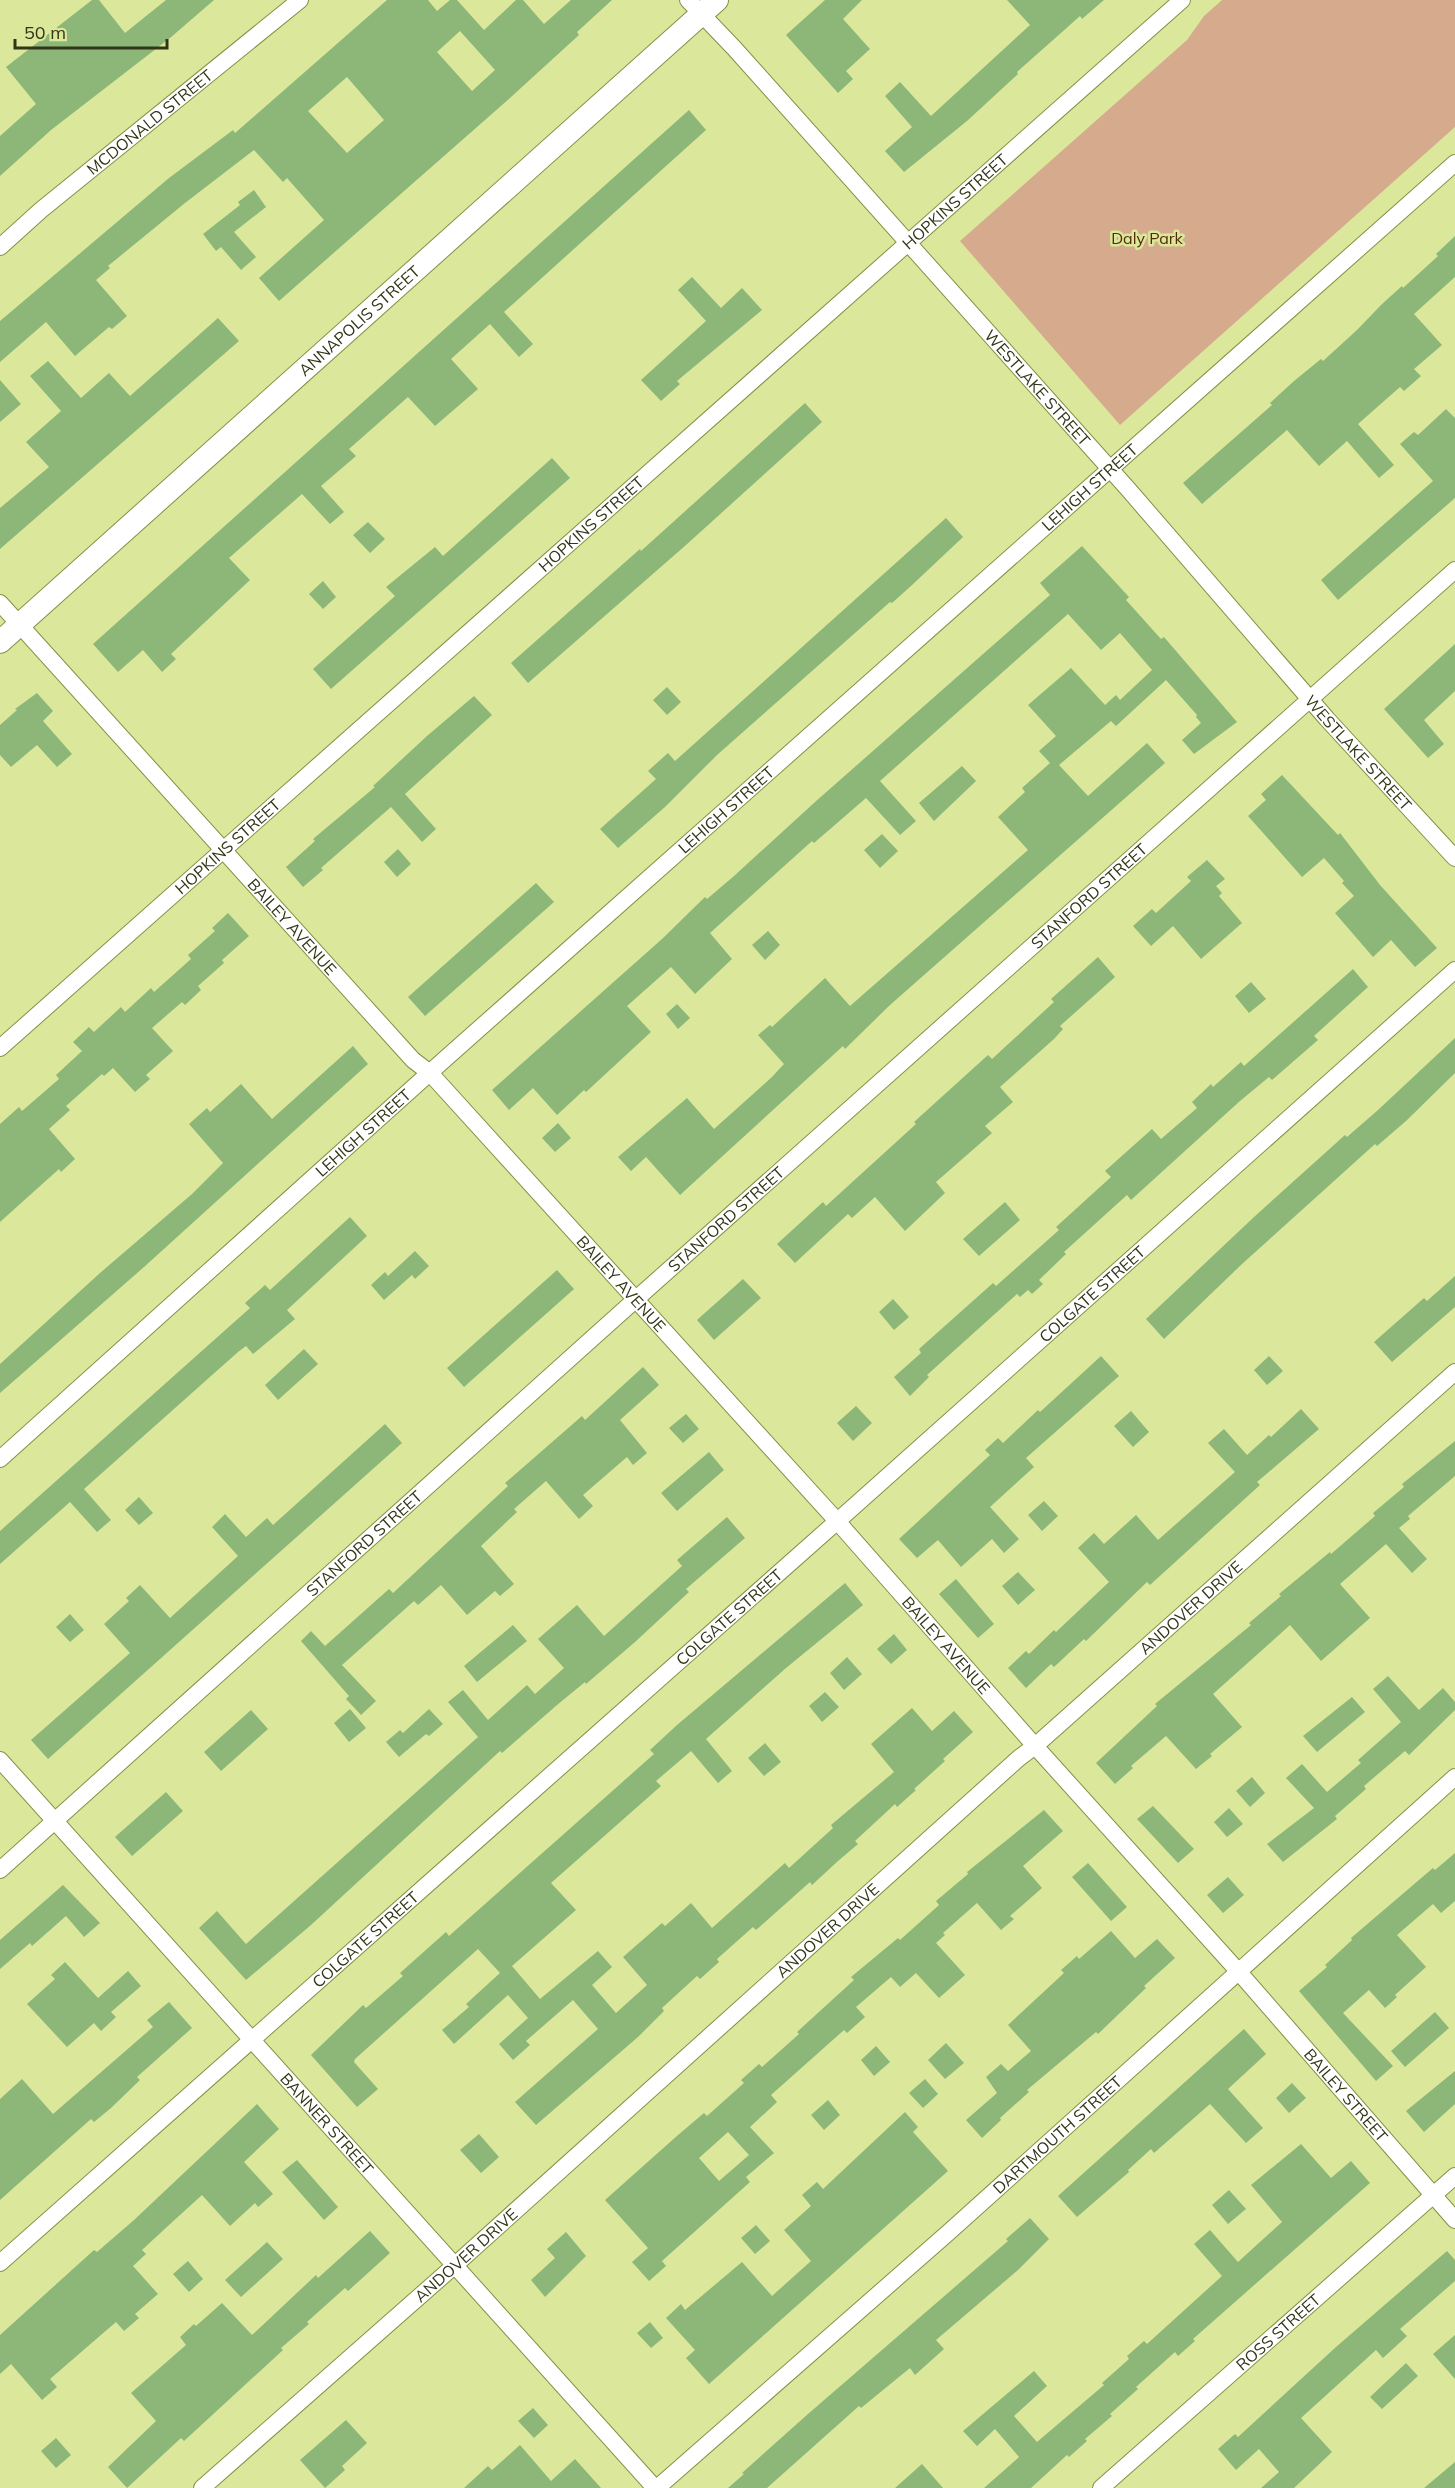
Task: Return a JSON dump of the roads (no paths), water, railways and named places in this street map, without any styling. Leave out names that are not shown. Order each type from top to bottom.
[{"type":"street","name":"MCDONALD STREET","points":[[0,247],[50,203],[300,0]]},
{"type":"street","name":"HOPKINS STREET","points":[[0,1048],[1182,0]]},
{"type":"street","name":"WESTLAKE STREET","points":[[702,5],[1309,698],[1455,858]]},
{"type":"street","name":"ANNAPOLIS STREET","points":[[0,642],[702,5]]},
{"type":"street","name":"LEHIGH STREET","points":[[0,1460],[430,1073],[1455,163]]},
{"type":"street","name":"STANFORD STREET","points":[[0,1870],[635,1300],[1455,570]]},
{"type":"street","name":"BAILEY AVENUE","points":[[0,603],[413,1060],[430,1073],[837,1521],[1035,1746],[1238,1971]]},
{"type":"street","name":"COLGATE STREET","points":[[0,2263],[1455,970]]},
{"type":"street","name":"ANDOVER DRIVE","points":[[202,2488],[454,2266],[1019,1758],[1455,1372]]},
{"type":"street","name":"BANNER STREET","points":[[0,1760],[253,2038],[454,2266],[656,2488]]},
{"type":"street","name":"DARTMOUTH STREET","points":[[656,2488],[949,2232],[1455,1777]]},
{"type":"street","name":"BAILEY STREET","points":[[1238,1971],[1455,2220]]},
{"type":"street","name":"ROSS STREET","points":[[1101,2488],[1455,2176]]},
{"type":"park label","name":"Daly Park","points":[[1147,238]]}]
